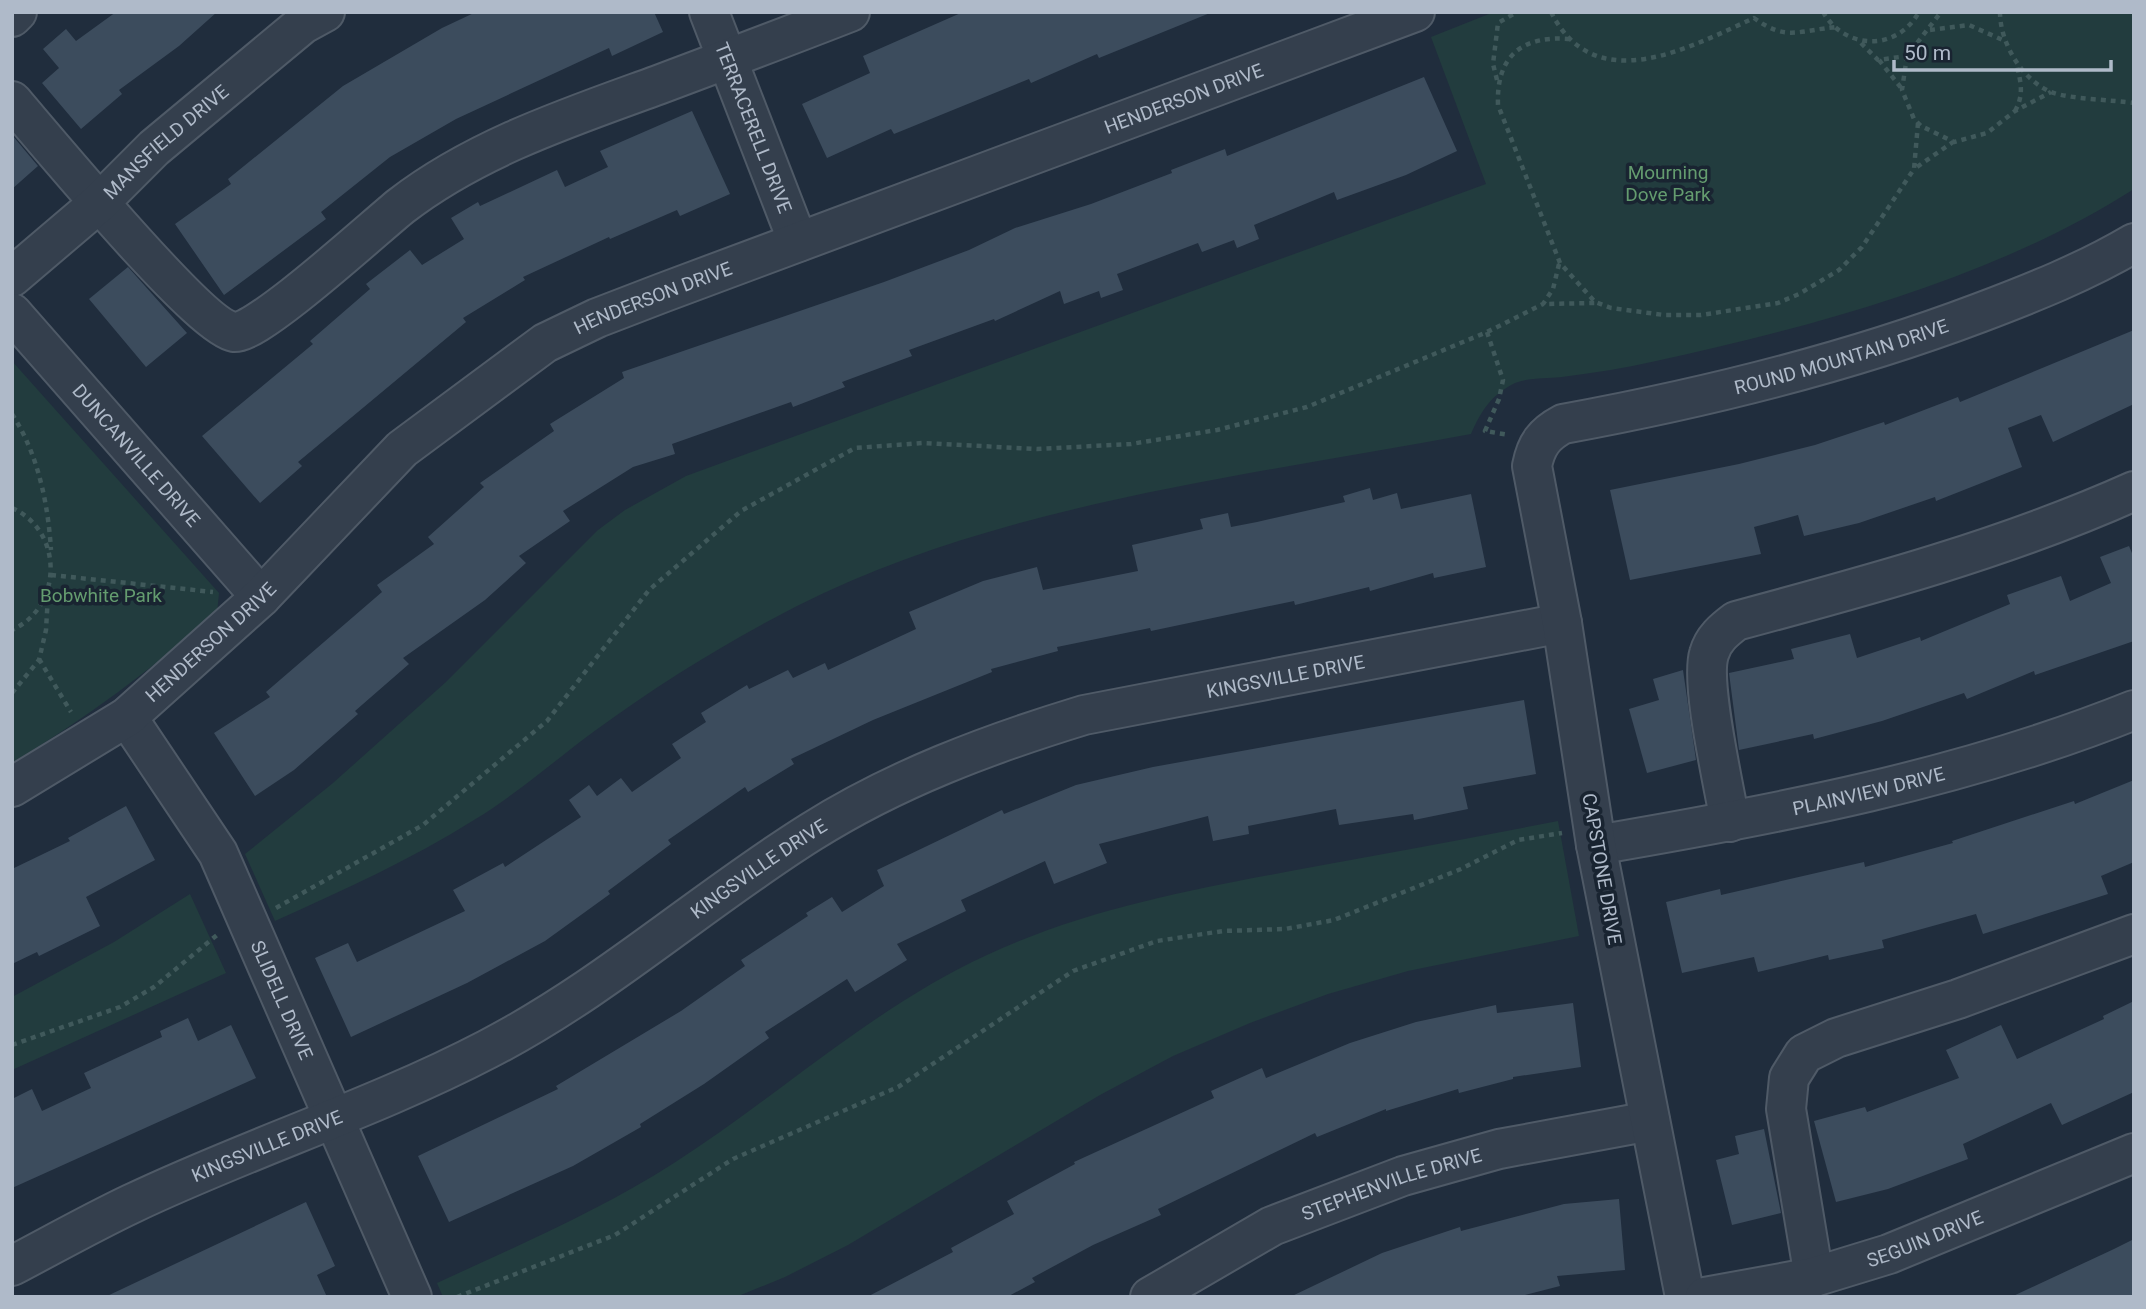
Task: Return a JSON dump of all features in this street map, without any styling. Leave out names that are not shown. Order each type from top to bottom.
[{"type":"street","points":[[12,17],[17,12]]},
{"type":"street","name":"MANSFIELD DRIVE","points":[[12,277],[99,203],[154,148],[303,24],[325,12]]},
{"type":"street","name":"TERRACERELL DRIVE","points":[[709,12],[798,242]]},
{"type":"street","points":[[12,101],[99,203],[202,311],[226,329],[242,332],[268,317],[405,204],[512,141],[850,12]]},
{"type":"street","name":"HENDERSON DRIVE","points":[[12,787],[113,726],[261,597],[402,449],[545,343],[597,318],[1415,12]]},
{"type":"street","name":"ROUND MOUNTAIN DRIVE","points":[[1541,440],[1563,424],[1761,383],[1907,340],[2070,276],[2134,243]]},
{"type":"street","name":"DUNCANVILLE DRIVE","points":[[12,313],[261,597]]},
{"type":"street","name":"CAPSTONE DRIVE","points":[[1541,440],[1532,466],[1562,623],[1581,838],[1650,1121],[1685,1297]]},
{"type":"street","points":[[1730,822],[1705,671],[1714,640],[1725,629],[1736,621],[1877,584],[2041,528],[2134,491]]},
{"type":"street","name":"KINGSVILLE DRIVE","points":[[12,1266],[132,1204],[487,1050],[553,1012],[812,831],[926,771],[1013,737],[1084,715],[1562,623]]},
{"type":"street","name":"PLAINVIEW DRIVE","points":[[1581,838],[1730,822],[1963,768],[2070,736],[2134,710]]},
{"type":"street","name":"SLIDELL DRIVE","points":[[113,726],[212,844],[412,1297]]},
{"type":"street","points":[[1814,1277],[1786,1109],[1789,1077],[1804,1054],[1836,1038],[1958,999],[2134,934]]},
{"type":"street","name":"STEPHENVILLE DRIVE","points":[[1150,1297],[1272,1226],[1404,1176],[1499,1149],[1650,1121]]},
{"type":"street","name":"SEGUIN DRIVE","points":[[1705,1297],[1814,1277],[1889,1254],[2134,1153]]},
{"type":"path","points":[[1517,12],[1498,23],[1494,47],[1498,105],[1560,263],[1597,303]]},
{"type":"path","points":[[1551,12],[1570,40]]},
{"type":"path","points":[[1823,12],[1843,34],[1861,42],[1902,90],[1918,122],[1914,169]]},
{"type":"path","points":[[1861,42],[1880,42],[1895,37],[1908,27],[1919,12]]},
{"type":"path","points":[[1902,90],[1907,56],[1930,30],[1941,12]]},
{"type":"path","points":[[2000,12],[2005,41],[2017,65],[2022,87],[2021,101],[2015,111]]},
{"type":"path","points":[[1497,80],[1505,64],[1522,47],[1549,37],[1570,40],[1608,60],[1625,62],[1657,59],[1754,18],[1774,33],[1790,34],[1801,30],[1838,27]]},
{"type":"path","points":[[1930,30],[1969,25],[2005,41]]},
{"type":"path","points":[[1878,60],[1907,56]]},
{"type":"path","points":[[2017,65],[2051,92],[2134,103]]},
{"type":"path","points":[[12,1045],[120,1007],[154,987],[224,930],[270,912],[423,825],[547,721],[649,590],[741,511],[855,448],[922,443],[1038,449],[1130,444],[1217,429],[1307,407],[1488,332],[1543,304],[1597,303],[1647,314],[1701,315],[1778,303],[1800,294],[1839,270],[1862,247],[1914,169],[1954,142],[1987,133],[2015,111],[2051,92]]},
{"type":"path","points":[[1918,122],[1954,142]]},
{"type":"path","points":[[1543,304],[1553,289],[1560,263]]},
{"type":"path","points":[[1488,332],[1503,380],[1499,399],[1485,431],[1541,440]]},
{"type":"path","points":[[12,414],[29,447],[48,509],[51,556],[46,629],[39,659],[12,693]]},
{"type":"path","points":[[12,508],[35,524],[51,556]]},
{"type":"path","points":[[51,575],[261,597]]},
{"type":"path","points":[[12,631],[30,620],[48,591]]},
{"type":"path","points":[[39,659],[73,716],[113,726]]},
{"type":"path","points":[[457,1297],[615,1234],[733,1158],[898,1087],[1073,971],[1157,940],[1223,931],[1284,929],[1334,920],[1461,869],[1518,840],[1581,838]]},
{"type":"green space","name":"Mourning Dove Park","points":[[1494,12],[2134,12],[2134,189],[2080,221],[2023,248],[1964,273],[1841,315],[1656,361],[1515,383],[1488,404],[1471,434],[1127,497],[1041,517],[957,542],[875,571],[797,606],[694,664],[620,713],[490,810],[450,835],[376,874],[275,921],[245,854],[333,783],[446,682],[598,530],[625,510],[686,476],[1486,184],[1431,37]]},
{"type":"green space","name":"Bobwhite Park","points":[[12,361],[219,593],[217,613],[193,633],[92,711],[12,763]]},
{"type":"green space","points":[[1558,821],[1579,936],[1408,971],[1328,994],[1173,1056],[1100,1095],[848,1245],[785,1277],[736,1297],[443,1297],[437,1283],[617,1197],[713,1137],[904,1000],[945,976],[1024,939],[1100,913],[1178,894]]},
{"type":"green space","points":[[190,894],[226,973],[12,1070],[12,997],[114,942]]},
{"type":"building","points":[[116,12],[217,12],[179,46],[119,90],[122,94],[81,129],[42,83],[59,68],[43,49],[66,29],[76,41]]},
{"type":"building","points":[[476,12],[654,12],[663,32],[612,56],[609,48],[456,119],[390,157],[321,212],[326,219],[224,295],[175,224],[231,184],[228,179],[343,86],[442,28]]},
{"type":"building","points":[[963,12],[1210,13],[1099,58],[1097,54],[1031,83],[1029,79],[894,134],[891,129],[827,158],[802,104],[870,73],[863,56]]},
{"type":"building","points":[[1424,77],[1457,151],[1406,175],[1337,200],[1334,192],[1254,225],[1259,239],[1237,248],[1234,240],[1202,252],[1198,243],[1117,274],[1123,290],[1101,298],[1099,291],[1064,304],[1060,291],[995,321],[994,319],[909,350],[912,356],[842,382],[845,387],[793,407],[791,402],[672,444],[675,454],[633,467],[563,511],[570,521],[519,556],[526,563],[485,600],[403,658],[409,664],[355,711],[358,714],[294,770],[255,796],[214,733],[270,697],[266,692],[382,592],[377,585],[434,544],[428,537],[484,487],[480,483],[554,431],[550,424],[624,378],[622,372],[884,282],[969,250],[1015,228],[1091,204],[1172,173],[1171,170],[1225,149],[1227,156]]},
{"type":"building","points":[[692,111],[730,194],[680,216],[677,210],[610,239],[609,237],[523,277],[525,280],[463,318],[466,322],[298,462],[302,466],[260,503],[202,436],[313,344],[310,341],[370,289],[366,284],[410,250],[422,265],[464,239],[451,218],[478,202],[480,206],[557,170],[565,187],[608,167],[600,151]]},
{"type":"building","points":[[12,135],[38,166],[12,189]]},
{"type":"building","points":[[128,267],[187,333],[146,367],[89,299]]},
{"type":"building","points":[[2134,330],[2134,404],[2053,442],[2041,415],[2008,428],[2022,467],[1936,501],[1935,497],[1859,523],[1804,536],[1798,515],[1754,527],[1761,554],[1630,580],[1610,490],[1739,464],[1815,445],[1884,422],[1885,425],[1958,397],[1960,402]]},
{"type":"building","points":[[1370,488],[1373,500],[1397,493],[1401,509],[1471,494],[1486,567],[1434,578],[1433,573],[1370,591],[1369,587],[1295,605],[1294,601],[1151,631],[1150,628],[1057,647],[1058,651],[991,669],[992,672],[873,720],[791,759],[794,764],[748,792],[745,787],[668,840],[671,844],[608,891],[610,894],[545,941],[467,983],[351,1037],[315,958],[348,943],[357,962],[465,911],[453,890],[503,863],[505,867],[581,817],[569,800],[589,785],[597,796],[621,778],[632,792],[681,758],[672,744],[706,722],[701,713],[747,685],[749,689],[788,670],[793,678],[825,663],[828,670],[916,629],[909,612],[983,581],[1037,567],[1043,590],[1138,571],[1132,545],[1203,529],[1200,519],[1228,513],[1231,527],[1345,502],[1343,496]]},
{"type":"building","points":[[2129,546],[2134,558],[2134,641],[2035,675],[2034,671],[1967,699],[1964,693],[1882,721],[1814,739],[1813,734],[1739,750],[1729,673],[1794,659],[1791,649],[1850,634],[1857,658],[1920,637],[1921,641],[2010,604],[2007,595],[2061,576],[2070,601],[2111,583],[2100,557]]},
{"type":"building","points":[[1683,670],[1696,760],[1647,773],[1629,709],[1659,700],[1653,679]]},
{"type":"building","points":[[1524,700],[1536,774],[1463,787],[1468,809],[1414,820],[1413,814],[1339,825],[1336,809],[1248,826],[1249,834],[1213,841],[1208,816],[1099,844],[1107,863],[1054,884],[1045,861],[961,900],[966,911],[897,944],[907,960],[855,992],[847,979],[765,1032],[769,1038],[704,1084],[640,1124],[641,1127],[573,1166],[449,1222],[418,1156],[558,1089],[556,1086],[681,1011],[745,966],[741,960],[808,916],[806,913],[832,897],[842,912],[884,886],[877,870],[1002,810],[1004,814],[1076,785],[1153,767]]},
{"type":"building","points":[[2134,780],[2134,862],[2101,876],[2108,894],[1983,934],[1976,914],[1882,940],[1884,948],[1829,960],[1828,955],[1758,972],[1754,957],[1682,973],[1666,902],[1720,889],[1721,895],[1864,862],[1865,867],[1953,843],[1952,841],[2074,801],[2075,804]]},
{"type":"building","points":[[126,806],[155,860],[86,897],[100,926],[39,956],[37,952],[12,964],[12,869],[70,841],[68,838]]},
{"type":"building","points":[[2134,1001],[2134,1092],[2062,1125],[2051,1103],[1963,1144],[1968,1159],[1888,1189],[1836,1202],[1814,1121],[1865,1107],[1867,1112],[1959,1078],[1946,1050],[2001,1025],[2017,1059],[2104,1019],[2103,1016]]},
{"type":"building","points":[[1573,1003],[1581,1067],[1513,1077],[1459,1093],[1458,1089],[1386,1109],[1317,1137],[1315,1133],[1158,1209],[1161,1215],[1093,1245],[1032,1278],[1035,1282],[1007,1297],[867,1297],[953,1252],[951,1248],[1014,1214],[1007,1201],[1075,1164],[1074,1162],[1214,1098],[1211,1091],[1262,1068],[1266,1078],[1350,1043],[1416,1022],[1496,1005],[1497,1013]]},
{"type":"building","points":[[188,1018],[198,1041],[231,1025],[256,1078],[12,1188],[12,1099],[32,1089],[42,1111],[91,1088],[84,1073],[162,1037],[160,1031]]},
{"type":"building","points":[[1764,1129],[1781,1213],[1732,1225],[1716,1160],[1739,1154],[1735,1136]]},
{"type":"building","points":[[1619,1199],[1625,1270],[1557,1276],[1560,1286],[1517,1297],[1290,1297],[1382,1253],[1460,1227],[1461,1231],[1564,1204]]},
{"type":"building","points":[[306,1202],[335,1266],[317,1275],[327,1297],[105,1297]]},
{"type":"building","points":[[2134,1239],[2134,1297],[2011,1297],[2114,1249]]}]
